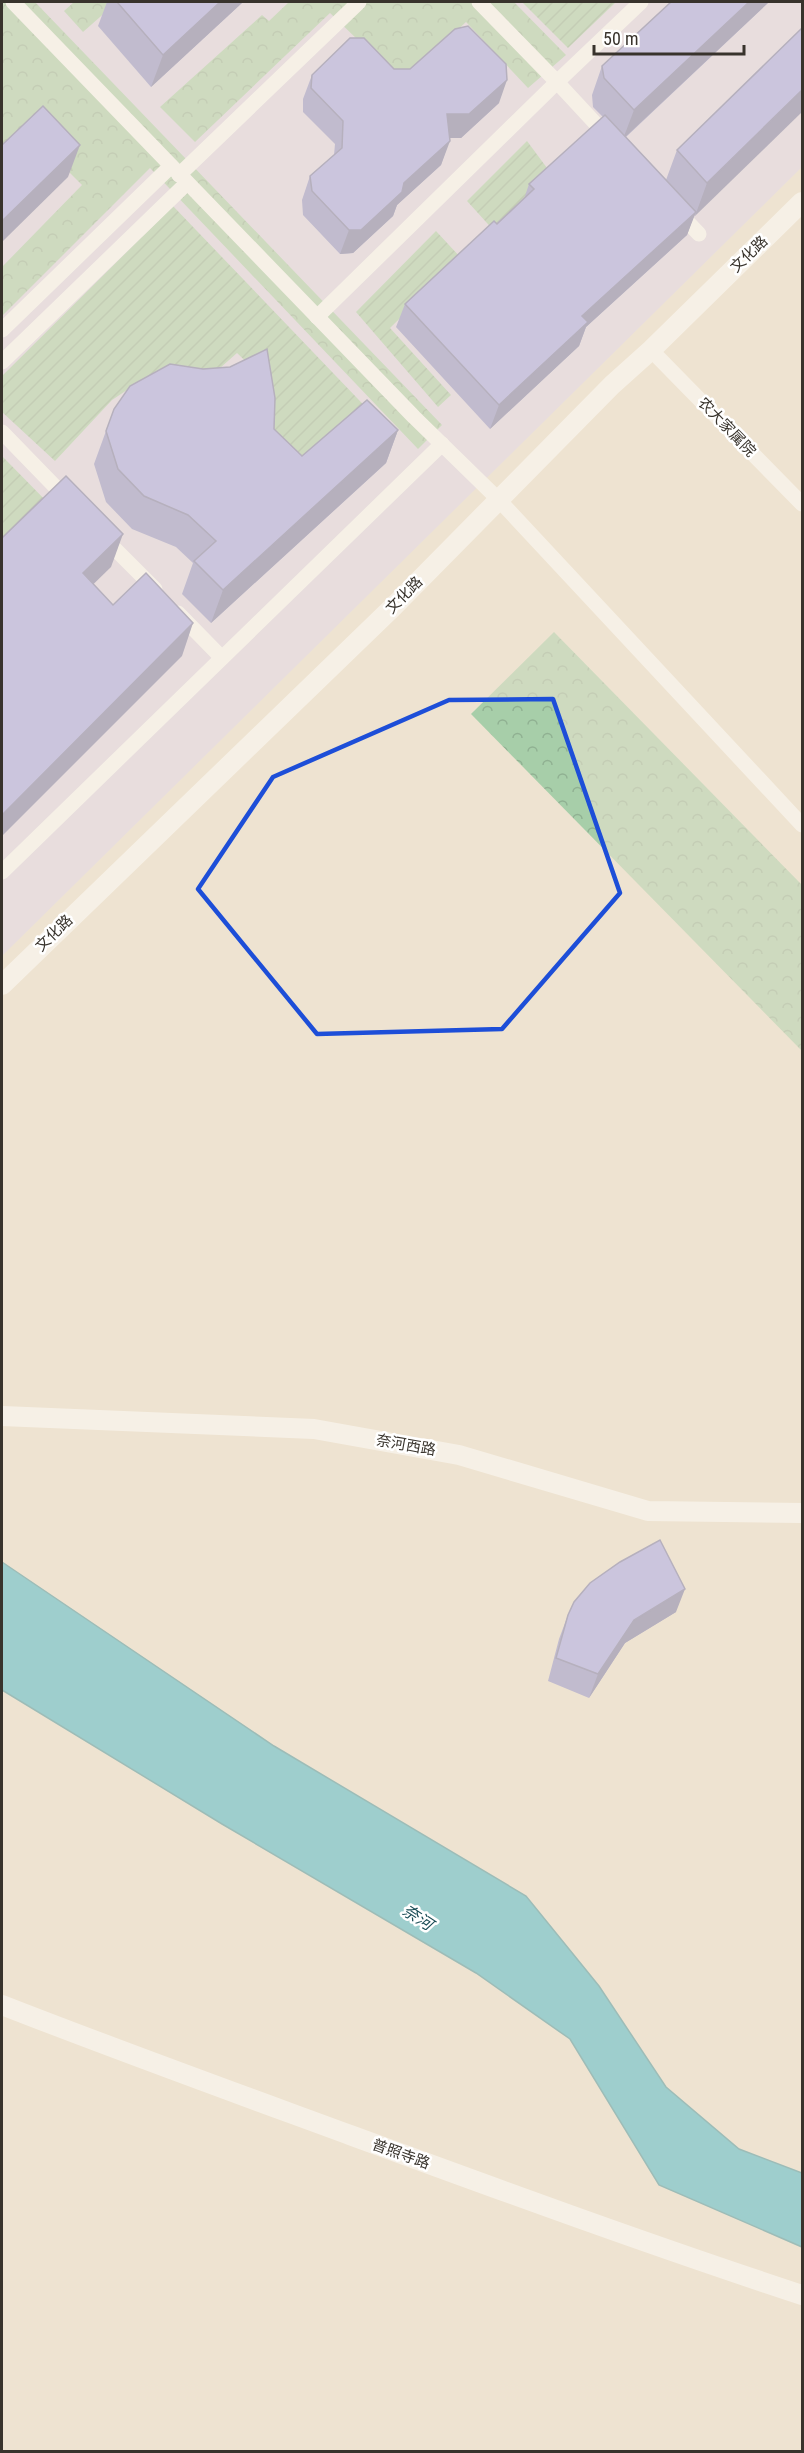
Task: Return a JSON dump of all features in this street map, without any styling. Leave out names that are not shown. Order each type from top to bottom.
[{"type":"street","points":[[13,2],[317,317],[498,499],[802,825]]},
{"type":"street","points":[[2,330],[179,174],[359,2]]},
{"type":"street","points":[[479,2],[620,150]]},
{"type":"street","points":[[317,317],[641,2]]},
{"type":"street","points":[[2,362],[179,174]]},
{"type":"street","points":[[667,200],[699,234]]},
{"type":"street","name":"文化路","points":[[2,985],[385,614],[612,385],[651,350],[802,202]]},
{"type":"street","name":"农大家属院","points":[[651,350],[802,504]]},
{"type":"street","points":[[2,432],[222,658]]},
{"type":"street","points":[[2,872],[442,444]]},
{"type":"street","name":"奈河西路","points":[[2,1416],[314,1429],[459,1455],[648,1511],[802,1513]]},
{"type":"street","name":"普照寺路","points":[[2,2005],[101,2044],[502,2191],[735,2274],[802,2295]]},
{"type":"highlighted area","points":[[553,699],[620,893],[502,1029],[317,1034],[198,889],[273,777],[449,700]]},
{"type":"shaded area","points":[[2,2],[802,2],[802,167],[2,956]]},
{"type":"green space","points":[[2,2],[35,2],[442,425],[418,449],[150,168],[2,316],[2,267],[82,185],[28,131],[2,156]]},
{"type":"green space","points":[[74,2],[117,2],[83,32],[64,11]]},
{"type":"green space","points":[[289,2],[514,2],[566,55],[528,88],[466,22],[406,78],[388,69],[330,13],[195,142],[160,107],[262,15],[269,21]]},
{"type":"green space","points":[[522,2],[616,2],[568,48]]},
{"type":"green space","points":[[527,141],[550,172],[496,233],[467,201]]},
{"type":"green space","points":[[173,206],[380,422],[291,478],[271,459],[259,374],[237,353],[203,383],[148,376],[112,400],[55,461],[2,412],[2,376]]},
{"type":"green space","points":[[436,231],[461,258],[390,328],[451,395],[438,407],[356,312]]},
{"type":"green space","points":[[2,456],[54,509],[2,560]]},
{"type":"green space","points":[[554,632],[802,885],[802,1051],[471,714]]},
{"type":"water","name":"奈河","points":[[2,1562],[274,1746],[526,1896],[599,1986],[666,2087],[739,2149],[802,2173],[802,2247],[659,2185],[570,2039],[476,1973],[222,1824],[2,1690]]},
{"type":"building","points":[[117,2],[220,2],[163,55]]},
{"type":"building","points":[[671,2],[749,2],[634,110],[604,78],[602,66]]},
{"type":"building","points":[[468,26],[506,64],[507,80],[469,114],[447,114],[450,141],[404,183],[402,192],[361,230],[349,230],[312,191],[310,176],[342,148],[343,121],[311,88],[312,75],[350,38],[364,38],[394,69],[410,69],[455,29]]},
{"type":"building","points":[[802,28],[802,90],[707,183],[677,150]]},
{"type":"building","points":[[43,106],[80,145],[2,221],[2,145]]},
{"type":"building","points":[[605,115],[696,212],[582,316],[588,322],[499,405],[405,304],[494,221],[497,224],[534,189],[529,184]]},
{"type":"building","points":[[267,349],[275,398],[274,429],[302,456],[367,400],[398,430],[223,590],[194,561],[216,541],[188,515],[144,496],[118,469],[106,431],[114,409],[130,386],[170,364],[203,369],[230,367]]},
{"type":"building","points":[[66,476],[123,534],[83,573],[113,605],[146,573],[193,623],[2,815],[2,538]]},
{"type":"building","points":[[660,1540],[685,1589],[634,1620],[598,1674],[556,1658],[568,1615],[574,1602],[590,1583],[620,1562]]}]
